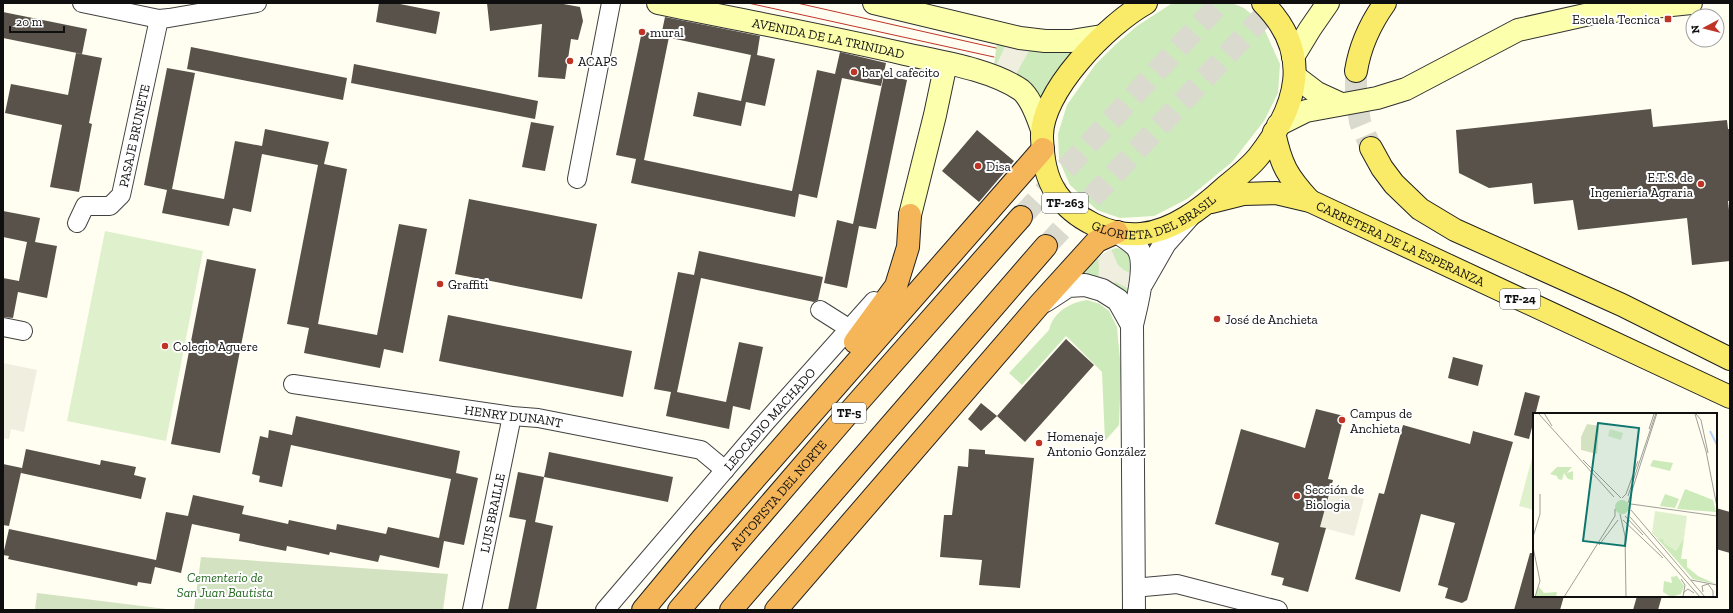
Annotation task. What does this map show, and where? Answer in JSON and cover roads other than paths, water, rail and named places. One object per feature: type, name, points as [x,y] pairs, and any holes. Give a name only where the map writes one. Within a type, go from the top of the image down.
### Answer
[{"type":"highway","points":[[643,610],[1042,139]]},
{"type":"highway","points":[[702,539],[896,286],[908,247],[910,215]]},
{"type":"highway","name":"AUTOPISTA DEL NORTE","points":[[679,610],[1021,217]]},
{"type":"highway","points":[[776,610],[1039,305],[1097,241],[1117,232]]},
{"type":"highway","points":[[731,610],[1046,246]]},
{"type":"main road","name":"AVENIDA DE LA TRINIDAD","points":[[658,3],[816,34],[946,63],[987,74],[1003,80],[1022,91],[1036,112],[1042,139]]},
{"type":"main road","points":[[874,3],[1020,38],[1071,42],[1102,36]]},
{"type":"main road","points":[[1042,139],[1058,91],[1088,51],[1102,36],[1137,8],[1146,3]]},
{"type":"main road","name":"GLORIETA DEL BRASIL","points":[[1042,139],[1048,176],[1056,194],[1070,209],[1102,229],[1141,234],[1156,231],[1170,226],[1199,209],[1258,158],[1289,107],[1295,67],[1287,35],[1276,16],[1263,3]]},
{"type":"main road","points":[[1328,3],[1310,29],[1295,67],[1317,93],[1341,104]]},
{"type":"main road","points":[[1356,71],[1358,55],[1366,35],[1385,3]]},
{"type":"main road","points":[[1276,129],[1306,111],[1377,98],[1406,89],[1518,30],[1594,13],[1691,3]]},
{"type":"main road","points":[[910,215],[935,115],[946,63]]},
{"type":"main road","name":"CARRETERA DE LA ESPERANZA","points":[[1276,129],[1279,156],[1291,181],[1310,201]]},
{"type":"main road","points":[[1371,148],[1382,168],[1394,184],[1420,209],[1455,230],[1622,305],[1730,359]]},
{"type":"main road","name":"CARRETERA DE LA ESPERANZA","points":[[1199,209],[1243,194],[1276,193],[1310,201],[1730,397]]},
{"type":"street","points":[[82,3],[117,6],[159,18],[169,18],[257,3]]},
{"type":"street","points":[[578,179],[611,3]]},
{"type":"street","name":"PASAJE BRUNETE","points":[[77,223],[85,206],[110,206],[121,195],[159,18]]},
{"type":"street","points":[[1142,283],[1165,243],[1199,209]]},
{"type":"street","name":"LEOCADIO MACHADO","points":[[605,610],[765,423],[871,304],[889,280],[910,215]]},
{"type":"street","points":[[1117,232],[1136,246],[1141,256],[1142,283],[1132,324],[1134,610]]},
{"type":"street","points":[[1039,305],[1068,286],[1085,285],[1102,290],[1118,300],[1132,324]]},
{"type":"street","points":[[820,310],[850,328]]},
{"type":"street","points":[[3,327],[23,331]]},
{"type":"street","name":"HENRY DUNANT","points":[[293,384],[512,416],[538,418],[701,450],[725,470]]},
{"type":"street","name":"LUIS BRAILLE","points":[[472,610],[512,416]]},
{"type":"street","points":[[1133,588],[1177,584],[1278,610]]},
{"type":"tunnel","points":[[1021,217],[1220,3]]},
{"type":"tunnel","points":[[1046,246],[1276,3]]},
{"type":"tunnel","points":[[1356,71],[1356,95],[1360,122],[1371,148]]},
{"type":"tram line","points":[[748,3],[994,57]]},
{"type":"tram line","points":[[797,3],[996,48]]},
{"type":"place","name":"Escuela Tecnica","points":[[1668,19]]},
{"type":"place","name":"mural","points":[[642,32]]},
{"type":"place","name":"ACAPS","points":[[570,61]]},
{"type":"place","name":"bar el cafecito","points":[[854,72]]},
{"type":"place","name":"Disa","points":[[978,166]]},
{"type":"place","name":"E.T.S. de Ingeniería Agraria","points":[[1701,184]]},
{"type":"place","name":"Graffiti","points":[[440,284]]},
{"type":"place","name":"José de Anchieta","points":[[1217,319]]},
{"type":"place","name":"Colegio Aguere","points":[[165,346]]},
{"type":"place","name":"Campus de Anchieta","points":[[1342,420]]},
{"type":"place","name":"Homenaje Antonio González","points":[[1039,443]]},
{"type":"place","name":"Sección de Biologia","points":[[1297,496]]},
{"type":"park label","name":"Cementerio de San Juan Bautista","points":[[225,584]]}]
